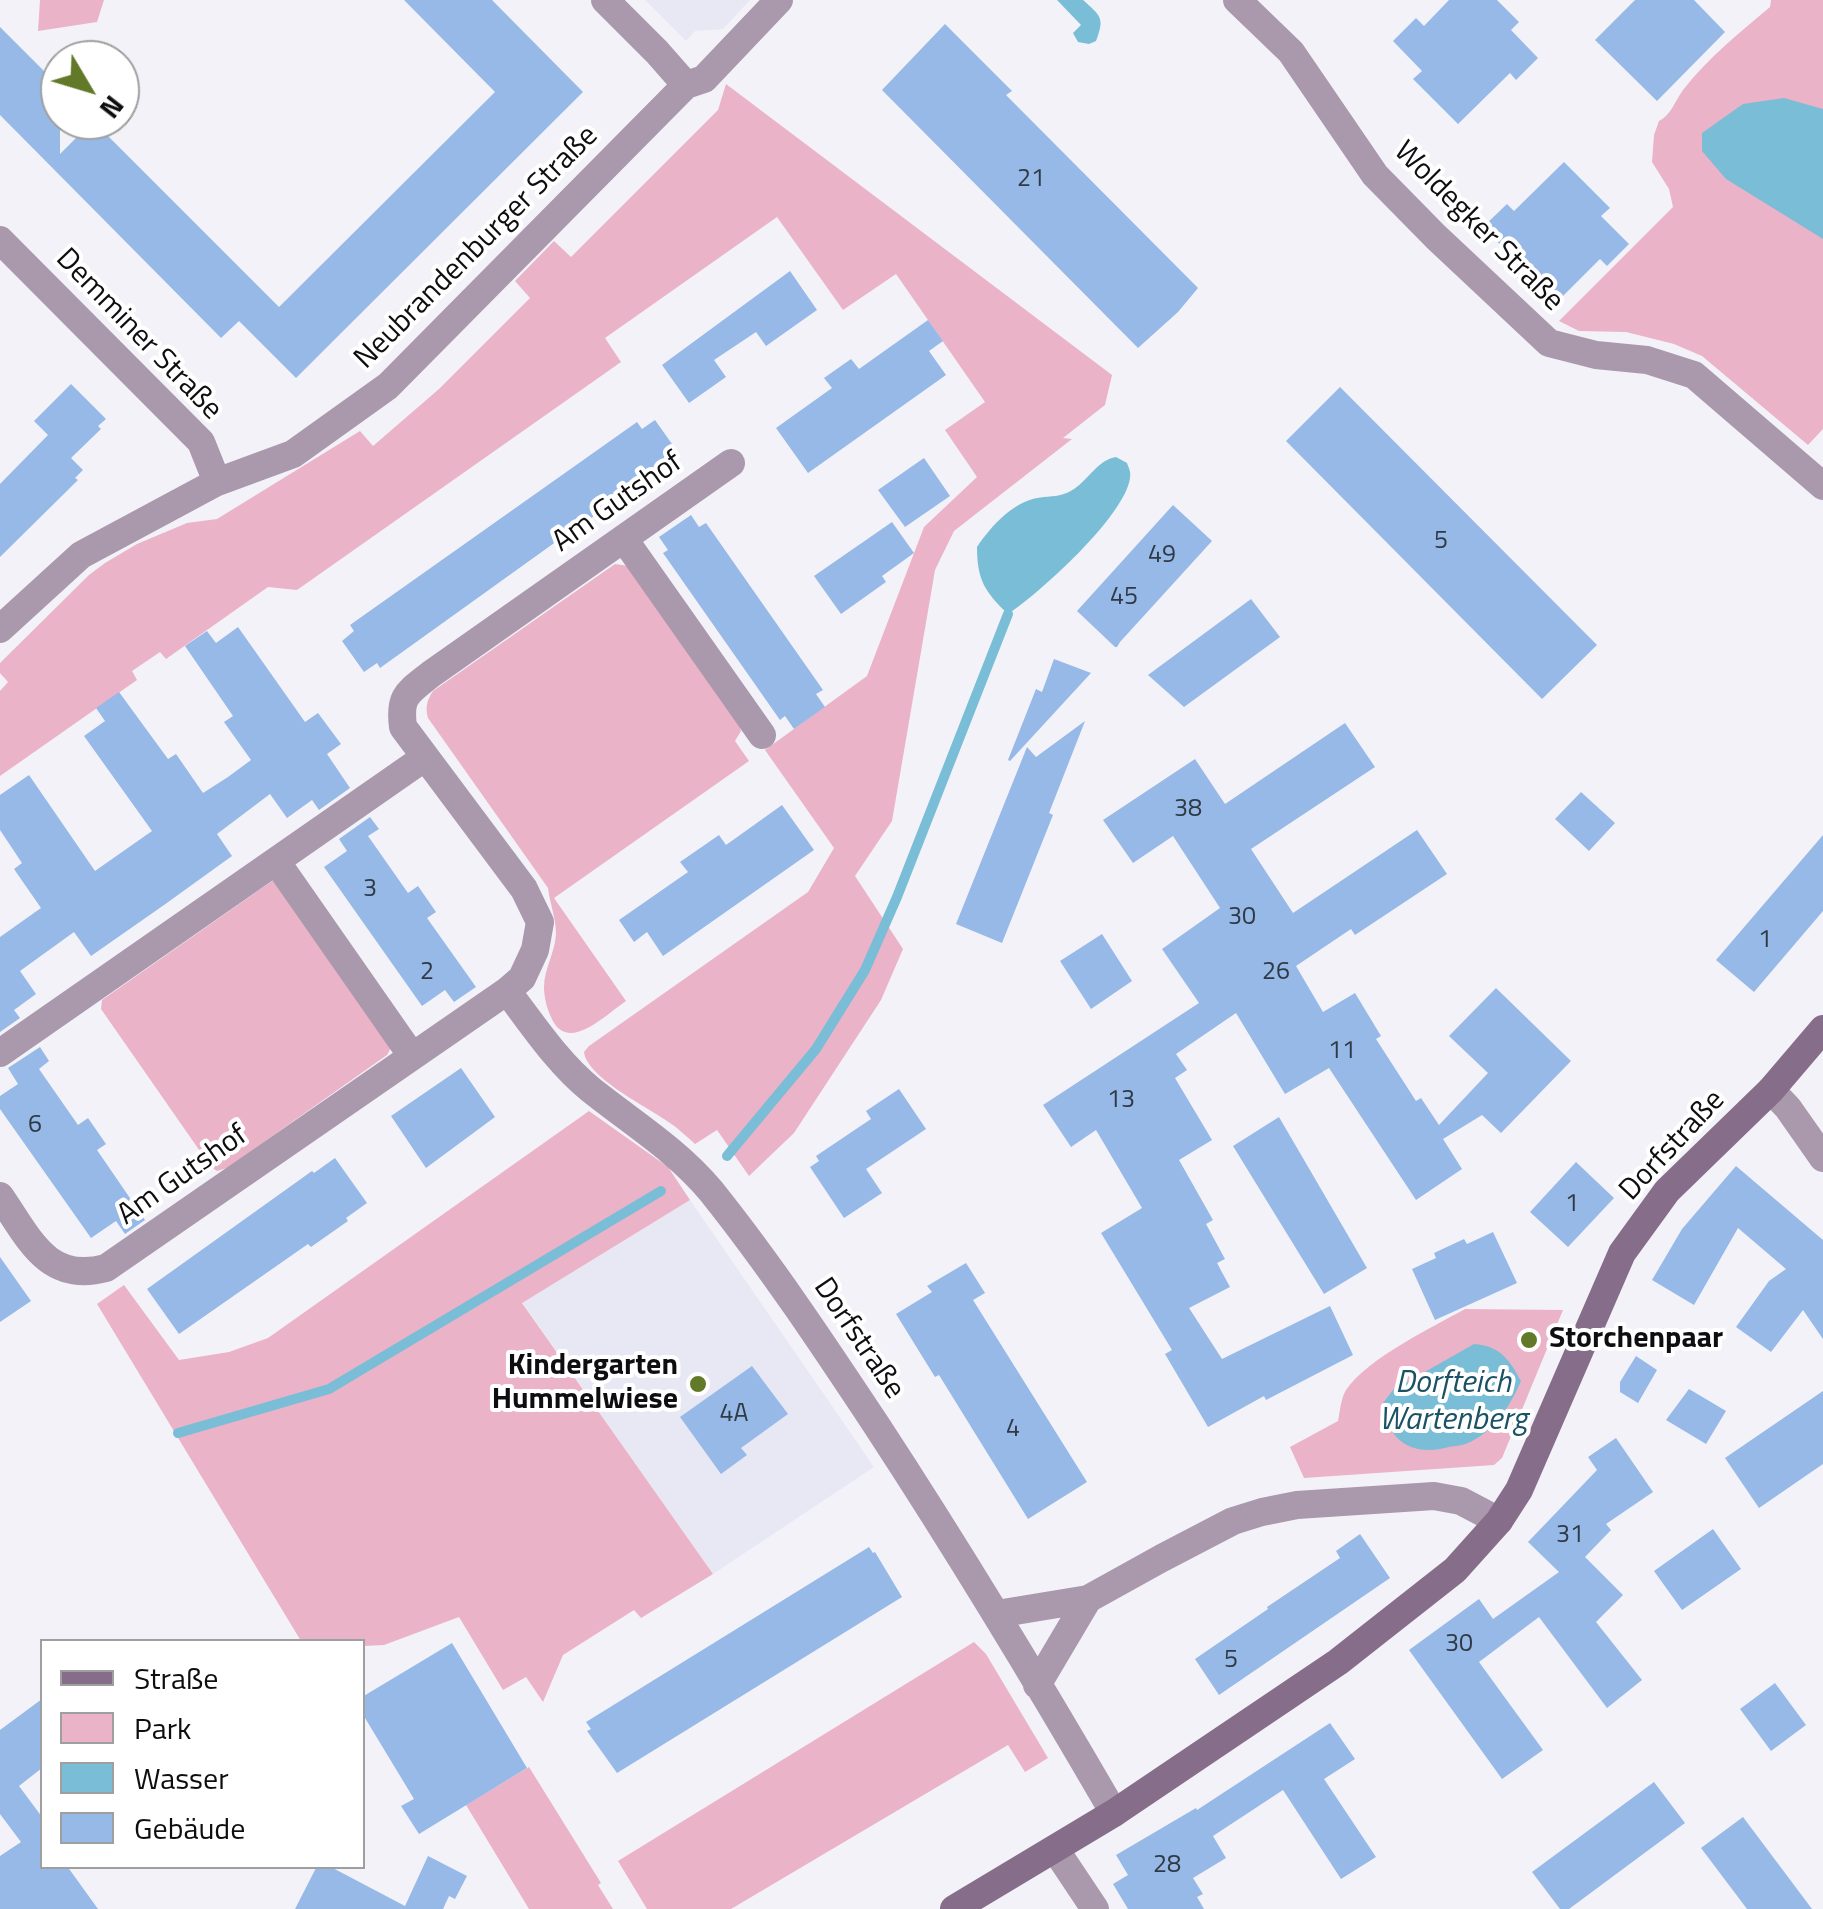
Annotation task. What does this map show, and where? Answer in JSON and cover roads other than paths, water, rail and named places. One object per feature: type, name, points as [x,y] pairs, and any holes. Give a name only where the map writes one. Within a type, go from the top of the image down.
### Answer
[{"type":"main road","name":"Dorfstraße","points":[[954,1909],[1114,1813],[1338,1662],[1455,1570],[1499,1521],[1519,1490],[1622,1253],[1667,1191],[1772,1090],[1823,1029]]},
{"type":"street","points":[[605,0],[686,85]]},
{"type":"street","name":"Neubrandenburger Straße","points":[[0,629],[81,555],[217,482],[294,454],[388,386],[686,85],[704,79],[779,0]]},
{"type":"street","name":"Woldegker Straße","points":[[1237,0],[1291,52],[1375,175],[1549,344],[1647,360],[1694,375],[1823,486]]},
{"type":"street","name":"Demminer Straße","points":[[0,240],[201,442],[217,482]]},
{"type":"street","name":"Am Gutshof","points":[[0,1196],[39,1251],[59,1268],[86,1273],[106,1268],[522,978],[535,950],[540,922],[524,889],[403,728],[400,708],[409,691],[731,464]]},
{"type":"street","points":[[624,539],[762,735]]},
{"type":"street","points":[[0,1053],[424,758]]},
{"type":"street","points":[[276,861],[412,1056]]},
{"type":"street","name":"Dorfstraße","points":[[507,991],[558,1058],[707,1187],[747,1238],[806,1318],[996,1614],[1114,1813]]},
{"type":"street","points":[[1772,1090],[1823,1158]]},
{"type":"street","points":[[996,1614],[1088,1599],[1233,1522],[1297,1505],[1434,1496],[1460,1501],[1499,1521]]},
{"type":"street","points":[[1038,1685],[1088,1599]]},
{"type":"street","points":[[1056,1849],[1094,1909]]},
{"type":"water","points":[[1057,0],[1083,0],[1094,10],[1101,22],[1096,41],[1078,42],[1073,33],[1081,25]]},
{"type":"water","points":[[1784,98],[1823,109],[1823,239],[1726,179],[1702,151],[1702,133],[1743,104]]},
{"type":"water","points":[[1116,457],[1127,463],[1130,476],[1125,494],[1113,512],[1059,572],[1008,614],[984,585],[977,547],[1014,508],[1033,499],[1070,491],[1104,462]]},
{"type":"water","name":"Dorfteich Wartenberg","points":[[1474,1344],[1503,1355],[1521,1381],[1501,1416],[1488,1430],[1464,1444],[1424,1450],[1404,1443],[1390,1427],[1383,1403],[1393,1390]]},
{"type":"waterway","points":[[727,1156],[816,1049],[865,970],[1008,614]]},
{"type":"waterway","points":[[178,1433],[329,1389],[661,1191]]},
{"type":"place","name":"Storchenpaar","points":[[1529,1340]]},
{"type":"place","name":"Kindergarten Hummelwiese","points":[[698,1384]]}]
